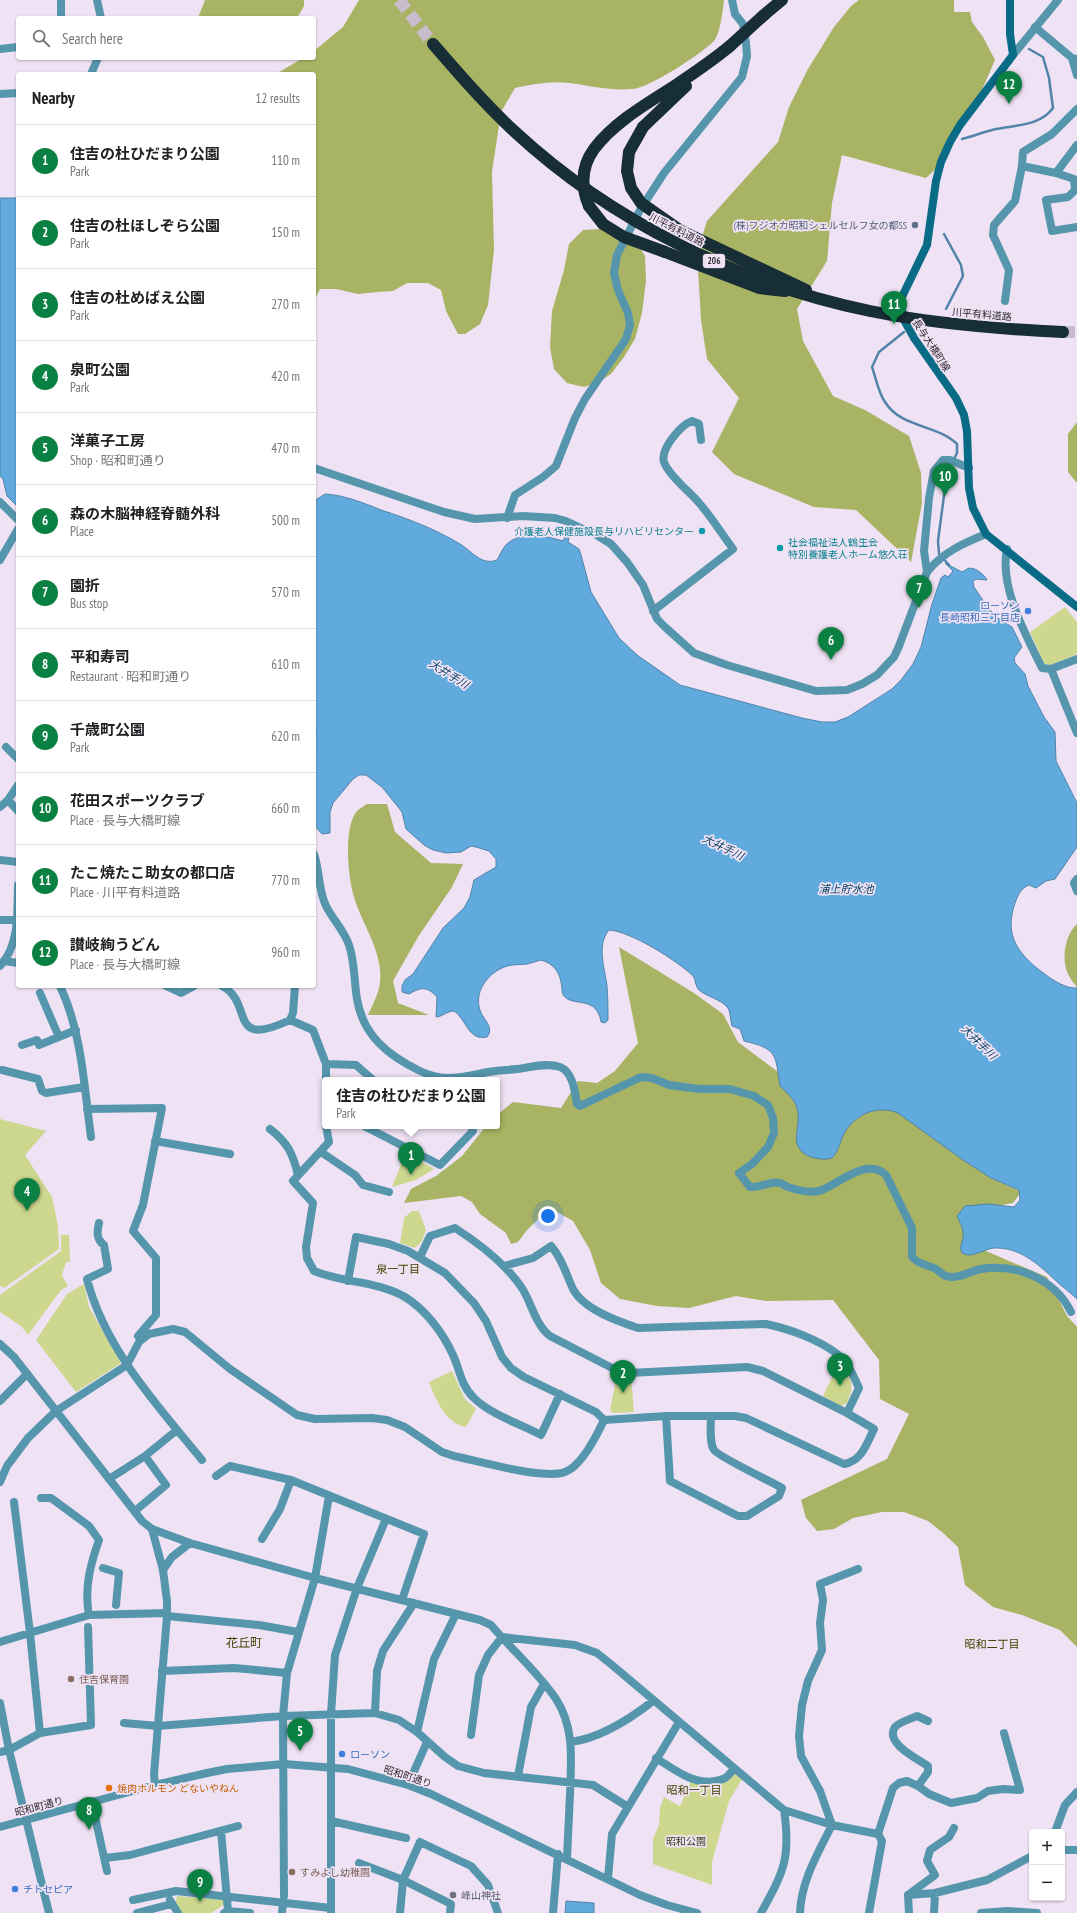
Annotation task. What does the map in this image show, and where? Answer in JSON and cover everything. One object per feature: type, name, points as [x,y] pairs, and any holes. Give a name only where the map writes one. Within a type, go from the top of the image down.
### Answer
[{"type":"highway","points":[[782,0],[719,55],[643,127],[630,152],[627,171],[631,188],[641,203],[681,231],[803,292]]},
{"type":"highway","name":"川平有料道路","points":[[435,43],[518,127],[561,164],[603,194],[632,212],[690,244],[729,262],[803,292],[872,306],[934,317],[1064,329]]},
{"type":"highway","points":[[719,55],[637,111],[606,136],[594,150],[583,177],[583,192],[589,206],[603,224],[624,237],[759,288],[803,292]]},
{"type":"main road","points":[[1010,0],[1010,34],[1013,55]]},
{"type":"main road","name":"長与大橋町線","points":[[1013,55],[967,114],[950,142],[941,162],[936,181],[927,245],[900,301],[904,320],[914,338],[956,398],[964,415],[967,431],[969,488],[973,508],[986,534],[1007,549],[1077,607]]},
{"type":"street","points":[[60,16],[61,0]]},
{"type":"street","points":[[97,0],[101,16]]},
{"type":"street","points":[[507,518],[515,495],[543,477],[556,466],[585,399],[626,339],[630,325],[628,313],[618,290],[614,273],[617,255],[640,210],[664,173],[742,77],[747,56],[746,43],[743,24],[735,14],[732,0]]},
{"type":"street","points":[[1013,55],[1058,0]]},
{"type":"street","points":[[1035,27],[1074,59],[1077,76]]},
{"type":"street","points":[[0,49],[16,47]]},
{"type":"street","points":[[92,72],[97,60]]},
{"type":"street","points":[[0,94],[16,93]]},
{"type":"street","points":[[1005,301],[1010,270],[993,235],[994,225],[1015,202],[1022,166],[1023,152],[1052,134],[1077,109]]},
{"type":"street","points":[[1056,173],[1077,145]]},
{"type":"street","points":[[1022,166],[1056,173],[1074,179],[1075,190],[1068,197],[1046,200],[1052,231],[1077,227]]},
{"type":"street","points":[[654,611],[733,549],[700,505],[667,469],[663,460],[665,449],[684,424],[692,421],[699,424],[700,440]]},
{"type":"street","points":[[927,572],[924,551],[934,471],[943,460],[950,460],[969,468]]},
{"type":"street","points":[[316,469],[444,512],[475,519],[523,516],[555,518],[566,521],[598,536],[610,544],[627,562],[643,585],[657,619],[694,652],[726,665],[816,691],[847,690],[862,684],[877,675],[894,657],[927,572],[937,560],[946,553],[986,534]]},
{"type":"street","points":[[0,502],[16,518]]},
{"type":"street","points":[[0,560],[16,533]]},
{"type":"street","points":[[1007,549],[1005,559],[1011,600],[1027,639],[1042,668],[1051,669],[1077,659]]},
{"type":"street","points":[[1051,669],[1074,718],[1077,733]]},
{"type":"street","points":[[6,747],[16,757]]},
{"type":"street","points":[[0,807],[8,800],[16,788]]},
{"type":"street","points":[[8,800],[16,809]]},
{"type":"street","points":[[316,859],[318,864],[321,893],[326,907],[341,927],[350,947],[357,1000],[362,1018],[385,1050],[395,1058],[422,1072],[437,1077]]},
{"type":"street","points":[[0,860],[16,862]]},
{"type":"street","points":[[1077,879],[1074,883],[1077,891]]},
{"type":"street","points":[[0,920],[16,920]]},
{"type":"street","points":[[16,935],[2,964],[16,963]]},
{"type":"street","points":[[61,988],[70,1007],[76,1030],[91,1136]]},
{"type":"street","points":[[170,988],[181,993],[190,988]]},
{"type":"street","points":[[226,988],[236,998],[243,1019],[248,1025],[256,1030],[265,1030],[290,1020],[293,1013],[295,988]]},
{"type":"street","points":[[40,994],[59,1037]]},
{"type":"street","points":[[290,1020],[313,1030],[326,1064],[326,1077]]},
{"type":"street","points":[[22,1045],[37,1040],[39,1045],[76,1030]]},
{"type":"street","points":[[326,1064],[356,1065],[370,1077]]},
{"type":"street","points":[[467,1077],[488,1072],[539,1066],[560,1067],[567,1074],[573,1084],[577,1104],[580,1106],[641,1077],[652,1078],[669,1085],[699,1089],[730,1089],[754,1096],[768,1105],[773,1118],[774,1133],[768,1147],[752,1164],[739,1173],[750,1187],[758,1188],[769,1183],[780,1183],[787,1187],[804,1191],[817,1191],[858,1171],[875,1169],[881,1171],[886,1175],[912,1228],[912,1256],[919,1264],[935,1269],[946,1276],[958,1276],[981,1269],[1004,1267],[1024,1271],[1047,1283],[1068,1306],[1071,1312]]},
{"type":"street","points":[[2,1070],[38,1079],[42,1091],[46,1093],[84,1087]]},
{"type":"street","points":[[87,1109],[162,1108],[143,1205],[133,1231],[156,1258],[156,1315],[138,1336]]},
{"type":"street","points":[[270,1129],[282,1138],[293,1155],[298,1175]]},
{"type":"street","points":[[327,1129],[329,1142],[293,1181],[313,1203],[306,1247],[307,1258],[314,1271],[348,1281],[385,1289],[405,1297],[425,1313],[454,1355],[464,1387],[473,1398],[484,1406],[541,1434],[560,1394]]},
{"type":"street","points":[[370,1129],[440,1165],[473,1131],[472,1129]]},
{"type":"street","points":[[155,1141],[230,1154]]},
{"type":"street","points":[[321,1152],[355,1175],[363,1185],[389,1192]]},
{"type":"street","points":[[99,1223],[97,1234],[104,1246],[108,1269],[87,1279],[93,1302],[102,1324],[127,1365],[202,1460]]},
{"type":"street","points":[[348,1281],[356,1237],[389,1244],[420,1257],[445,1273],[474,1303],[486,1321],[502,1357],[511,1368],[596,1412],[604,1420],[666,1416],[735,1416],[746,1418],[844,1464],[851,1463],[860,1456],[874,1429],[847,1413],[763,1371],[747,1367],[629,1373],[616,1370],[543,1331],[522,1288],[504,1266],[473,1239],[455,1228],[430,1236],[420,1257]]},
{"type":"street","points":[[504,1266],[533,1258],[551,1246],[558,1254],[574,1291],[584,1304],[625,1324],[638,1328],[766,1324],[780,1326],[815,1342],[840,1356],[849,1367],[859,1388],[847,1413]]},
{"type":"street","points":[[0,1482],[7,1466],[28,1438],[56,1411],[127,1365],[139,1342],[149,1334],[173,1329],[185,1332],[230,1369],[297,1415],[305,1418],[372,1418],[387,1420],[405,1427],[442,1452],[544,1475],[566,1472],[579,1463],[604,1420]]},
{"type":"street","points":[[0,1344],[14,1357],[142,1521],[152,1529],[190,1543],[315,1578],[480,1620],[491,1625],[557,1700],[566,1720],[571,1742],[567,1858]]},
{"type":"street","points":[[0,1401],[27,1374]]},
{"type":"street","points":[[666,1416],[670,1481],[738,1516],[747,1516],[779,1496],[782,1488],[723,1458],[714,1451],[712,1446],[711,1416]]},
{"type":"street","points":[[109,1479],[145,1456],[177,1430]]},
{"type":"street","points":[[135,1511],[166,1484],[145,1456]]},
{"type":"street","points":[[216,1476],[230,1466],[291,1480],[424,1534],[402,1600]]},
{"type":"street","points":[[262,1539],[280,1509],[291,1480]]},
{"type":"street","points":[[282,1913],[284,1764],[283,1716],[287,1673],[315,1578],[329,1496]]},
{"type":"street","points":[[41,1498],[51,1498],[89,1526],[99,1540],[90,1565],[86,1592],[88,1609]]},
{"type":"street","points":[[14,1502],[30,1633],[40,1733]]},
{"type":"street","points":[[134,1900],[176,1891],[228,1897],[283,1899],[331,1910],[331,1714],[335,1655],[357,1588],[386,1519]]},
{"type":"street","points":[[152,1529],[163,1570],[167,1615],[154,1785]]},
{"type":"street","points":[[163,1570],[172,1557],[190,1543]]},
{"type":"street","points":[[103,1568],[119,1573],[116,1605]]},
{"type":"street","points":[[800,1913],[800,1896],[804,1883],[832,1825],[820,1791],[802,1756],[799,1736],[802,1705],[808,1681],[822,1650],[820,1623],[824,1600],[820,1584],[858,1569]]},
{"type":"street","points":[[375,1713],[377,1671],[383,1651],[414,1603]]},
{"type":"street","points":[[417,1732],[434,1659],[456,1614]]},
{"type":"street","points":[[0,1642],[89,1615],[167,1615],[259,1624],[298,1632]]},
{"type":"street","points":[[0,1752],[9,1750],[40,1733],[91,1725],[88,1627]]},
{"type":"street","points":[[502,1637],[575,1645],[597,1653],[784,1810],[832,1825],[878,1834]]},
{"type":"street","points":[[471,1735],[479,1675],[488,1655],[502,1637]]},
{"type":"street","points":[[162,1671],[234,1668],[287,1673]]},
{"type":"street","points":[[518,1776],[531,1707],[544,1684]]},
{"type":"street","points":[[571,1742],[606,1731],[653,1701]]},
{"type":"street","points":[[0,1703],[25,1820],[49,1913]]},
{"type":"street","points":[[124,1723],[158,1726],[283,1716],[375,1713],[398,1720],[417,1732],[427,1742],[458,1766],[484,1773],[570,1782],[593,1786],[628,1807]]},
{"type":"street","points":[[918,1786],[928,1772],[928,1766],[896,1743],[893,1737],[893,1731],[896,1726],[917,1716],[928,1721]]},
{"type":"street","points":[[608,1878],[612,1834],[656,1758],[679,1722]]},
{"type":"street","points":[[869,1913],[882,1841],[878,1834],[893,1788],[899,1783],[907,1781],[918,1786],[929,1794],[951,1802],[977,1798],[988,1791],[1020,1790],[1004,1733]]},
{"type":"street","points":[[408,1786],[427,1742]]},
{"type":"street","points":[[656,1758],[685,1777],[706,1782],[724,1779],[734,1768]]},
{"type":"street","name":"昭和町通り","points":[[0,1827],[154,1785],[227,1769],[284,1764],[348,1769],[431,1794],[567,1858],[640,1895],[667,1905],[697,1913]]},
{"type":"street","points":[[1056,1829],[1065,1805],[1077,1792]]},
{"type":"street","points":[[92,1803],[107,1871]]},
{"type":"street","points":[[761,1913],[778,1883],[787,1858],[788,1835],[784,1810]]},
{"type":"street","points":[[331,1820],[406,1838]]},
{"type":"street","points":[[105,1858],[130,1855],[238,1826]]},
{"type":"street","points":[[908,1895],[935,1875],[927,1861],[930,1850],[949,1837],[954,1828]]},
{"type":"street","points":[[221,1831],[228,1897],[226,1912],[250,1913]]},
{"type":"street","points":[[400,1913],[403,1880],[420,1842],[471,1866],[488,1885],[498,1913]]},
{"type":"street","points":[[1065,1850],[1077,1850]]},
{"type":"street","points":[[553,1913],[558,1854]]},
{"type":"street","points":[[908,1895],[935,1893],[987,1880],[1029,1858]]},
{"type":"street","points":[[359,1862],[403,1880],[451,1904],[450,1913]]},
{"type":"street","points":[[169,1893],[171,1904],[178,1913]]},
{"type":"street","points":[[934,1913],[935,1893]]},
{"type":"street","points":[[908,1895],[909,1913]]},
{"type":"street","points":[[137,1913],[171,1904]]},
{"type":"street","points":[[981,1913],[1037,1913]]},
{"type":"green space","points":[[205,0],[304,0],[304,6],[298,16],[199,16]]},
{"type":"green space","points":[[359,0],[724,0],[720,28],[714,41],[708,47],[675,69],[641,87],[633,89],[617,89],[556,82],[515,88],[501,112],[492,172],[494,250],[488,305],[480,324],[465,334],[458,334],[446,311],[441,290],[428,283],[407,283],[393,291],[358,294],[336,289],[320,289],[316,297],[316,72],[279,72],[300,60],[316,60],[316,49],[343,27]]},
{"type":"green space","points":[[859,0],[954,0],[954,12],[970,12],[972,22],[983,37],[995,60],[981,92],[941,164],[926,178],[842,155],[832,203],[827,261],[797,309],[803,341],[833,396],[865,410],[909,436],[921,473],[922,503],[911,562],[856,510],[814,507],[734,474],[712,452],[739,398],[707,359],[701,320],[697,253],[707,221],[778,142],[789,107],[808,69],[834,27],[851,6]]},
{"type":"green space","points":[[601,229],[636,242],[645,256],[646,281],[642,313],[635,339],[611,374],[599,382],[584,387],[567,383],[554,369],[550,347],[552,311],[564,270],[569,244],[583,230]]},
{"type":"green space","points":[[1077,422],[1077,483],[1068,472],[1068,434]]},
{"type":"green space","points":[[1065,607],[1077,622],[1077,654],[1051,665],[1044,664],[1030,632]]},
{"type":"green space","points":[[367,804],[387,804],[395,832],[431,863],[463,864],[452,887],[418,937],[393,981],[398,1003],[429,1015],[368,1015],[376,998],[379,987],[380,969],[376,950],[354,897],[350,878],[348,853],[348,840],[353,819],[357,811]]},
{"type":"green space","points":[[1077,924],[1077,987],[1068,974],[1066,968],[1065,948],[1070,934]]},
{"type":"green space","points":[[619,947],[694,993],[723,1014],[738,1042],[793,1083],[838,1112],[895,1106],[992,1178],[1021,1192],[1013,1203],[962,1212],[972,1245],[1047,1277],[1067,1316],[1077,1327],[1077,1647],[1060,1630],[1022,1615],[993,1607],[965,1585],[958,1547],[928,1521],[904,1512],[882,1512],[853,1518],[834,1529],[817,1531],[806,1518],[801,1500],[887,1459],[909,1414],[880,1399],[879,1360],[833,1300],[766,1301],[736,1296],[689,1308],[657,1306],[620,1299],[601,1283],[590,1250],[573,1221],[550,1208],[527,1230],[518,1242],[511,1244],[506,1233],[480,1214],[472,1202],[461,1196],[404,1203],[411,1189],[436,1176],[462,1156],[484,1129],[500,1129],[500,1113],[513,1102],[561,1108],[578,1081],[597,1083],[615,1071],[638,1043]]},
{"type":"green space","points":[[0,1119],[46,1131],[25,1155],[52,1197],[58,1226],[59,1249],[4,1288],[0,1286]]},
{"type":"green space","points":[[406,1152],[434,1169],[416,1180],[392,1187]]},
{"type":"green space","points":[[412,1211],[419,1211],[426,1230],[422,1241],[415,1248],[400,1243],[404,1218]]},
{"type":"green space","points":[[61,1235],[69,1235],[70,1262],[66,1262],[62,1275],[68,1286],[61,1290],[28,1335],[21,1326],[0,1312],[0,1295],[61,1251]]},
{"type":"green space","points":[[84,1284],[89,1307],[121,1363],[76,1392],[36,1340],[67,1294]]},
{"type":"green space","points":[[839,1363],[852,1385],[847,1403],[841,1406],[823,1396]]},
{"type":"green space","points":[[452,1371],[465,1399],[476,1409],[466,1427],[452,1421],[442,1410],[429,1382]]},
{"type":"green space","points":[[617,1375],[631,1377],[634,1412],[613,1413],[610,1410]]},
{"type":"green space","name":"昭和公園","points":[[734,1769],[744,1776],[729,1801],[712,1862],[712,1885],[653,1864],[653,1839],[659,1825],[660,1808],[664,1797],[680,1806],[692,1779],[724,1779]]},
{"type":"green space","points":[[177,1896],[225,1900],[225,1904],[211,1913],[181,1913],[175,1905]]},
{"type":"water","points":[[0,198],[16,198],[16,505],[7,496],[3,479],[0,476]]},
{"type":"water","name":"浦上貯水池","points":[[325,494],[339,496],[402,517],[451,539],[477,557],[486,561],[497,560],[505,546],[511,541],[525,536],[549,537],[563,541],[565,537],[569,538],[568,542],[579,549],[591,592],[619,638],[637,655],[680,685],[822,722],[835,722],[848,717],[892,689],[901,680],[913,664],[921,647],[932,604],[941,578],[945,575],[948,577],[953,571],[945,563],[962,572],[972,568],[984,576],[987,580],[976,579],[973,581],[974,587],[996,617],[1012,627],[1022,647],[1014,658],[1015,663],[1025,674],[1028,686],[1044,717],[1055,732],[1056,761],[1077,803],[1077,847],[1055,879],[1046,881],[1036,888],[1029,885],[1026,886],[1022,890],[1015,903],[1011,926],[1016,945],[1028,961],[1057,982],[1065,986],[1077,988],[1077,1299],[1041,1267],[1027,1257],[1012,1250],[994,1248],[969,1255],[962,1253],[961,1247],[963,1231],[957,1216],[965,1206],[989,1204],[1014,1207],[1020,1200],[1019,1190],[991,1178],[963,1160],[898,1113],[876,1110],[856,1119],[846,1130],[837,1152],[832,1158],[816,1158],[803,1153],[799,1148],[796,1136],[798,1115],[796,1104],[788,1093],[780,1086],[773,1054],[763,1047],[744,1041],[740,1029],[732,1026],[730,1012],[722,1002],[699,990],[695,979],[686,970],[665,955],[641,941],[609,930],[605,936],[602,957],[607,986],[608,1020],[605,1023],[601,1022],[599,1014],[595,1008],[584,1003],[573,1001],[564,996],[558,973],[550,964],[541,960],[502,968],[491,975],[483,985],[480,991],[479,1003],[481,1014],[490,1030],[487,1037],[476,1036],[472,1033],[454,1011],[436,1017],[437,997],[427,989],[420,989],[409,994],[402,992],[402,986],[405,980],[413,974],[443,928],[464,908],[470,897],[474,880],[496,867],[496,859],[489,851],[471,846],[461,852],[446,853],[433,850],[424,845],[406,829],[402,812],[382,787],[366,775],[359,775],[353,779],[333,803],[330,812],[330,833],[322,834],[316,827],[316,500]]},
{"type":"water","points":[[566,1901],[594,1903],[594,1913],[565,1913]]},
{"type":"waterway","points":[[962,139],[996,129],[1035,122],[1048,114],[1053,108],[1049,78],[1043,57],[1029,49]]},
{"type":"waterway","points":[[944,234],[961,265],[963,276],[946,309]]},
{"type":"waterway","points":[[904,332],[879,352],[872,367],[881,394],[885,402],[892,410],[900,417],[939,433],[957,444],[957,453],[947,473],[938,541],[939,554],[949,565]]},
{"type":"tunnel","points":[[399,0],[433,44]]},
{"type":"tunnel","points":[[1063,332],[1077,332]]},
{"type":"place","name":"讃岐絢うどん","points":[[1009,104]]},
{"type":"place","name":"(株)フジオカ昭和シェルセルフ女の都SS","points":[[915,225]]},
{"type":"place","name":"たこ焼たこ助女の都口店","points":[[894,324]]},
{"type":"place","name":"花田スポーツクラブ","points":[[945,496]]},
{"type":"place","name":"介護老人保健施設長与リハビリセンター","points":[[702,531]]},
{"type":"place","name":"社会福祉法人鶴生会 特別養護老人ホーム悠久荘","points":[[780,548]]},
{"type":"place","name":"園折","points":[[919,608]]},
{"type":"place","name":"ローソン 長崎昭和三丁目店","points":[[1028,611]]},
{"type":"place","name":"森の木脳神経脊髄外科","points":[[831,660]]},
{"type":"place","name":"住吉の杜ひだまり公園","points":[[411,1175]]},
{"type":"place","name":"泉町公園","points":[[27,1211]]},
{"type":"place","name":"住吉の杜めばえ公園","points":[[840,1386]]},
{"type":"place","name":"住吉の杜ほしぞら公園","points":[[623,1393]]},
{"type":"place","name":"住吉保育園","points":[[71,1679]]},
{"type":"place","name":"洋菓子工房","points":[[300,1751]]},
{"type":"place","name":"ローソン","points":[[342,1754]]},
{"type":"place","name":"焼肉ホルモン どないやねん","points":[[109,1788]]},
{"type":"place","name":"平和寿司","points":[[89,1830]]},
{"type":"place","name":"すみよし幼稚園","points":[[292,1872]]},
{"type":"place","name":"チトセピア","points":[[15,1889]]},
{"type":"place","name":"峰山神社","points":[[453,1895]]},
{"type":"place","name":"千歳町公園","points":[[200,1902]]},
{"type":"district","name":"泉一丁目","points":[[398,1269]]},
{"type":"district","name":"花丘町","points":[[244,1643]]},
{"type":"district","name":"昭和二丁目","points":[[992,1644]]},
{"type":"district","name":"昭和一丁目","points":[[694,1790]]},
{"type":"water label","name":"大井手川","points":[[449,674]]},
{"type":"water label","name":"大井手川","points":[[723,847]]},
{"type":"water label","name":"大井手川","points":[[979,1042]]}]
